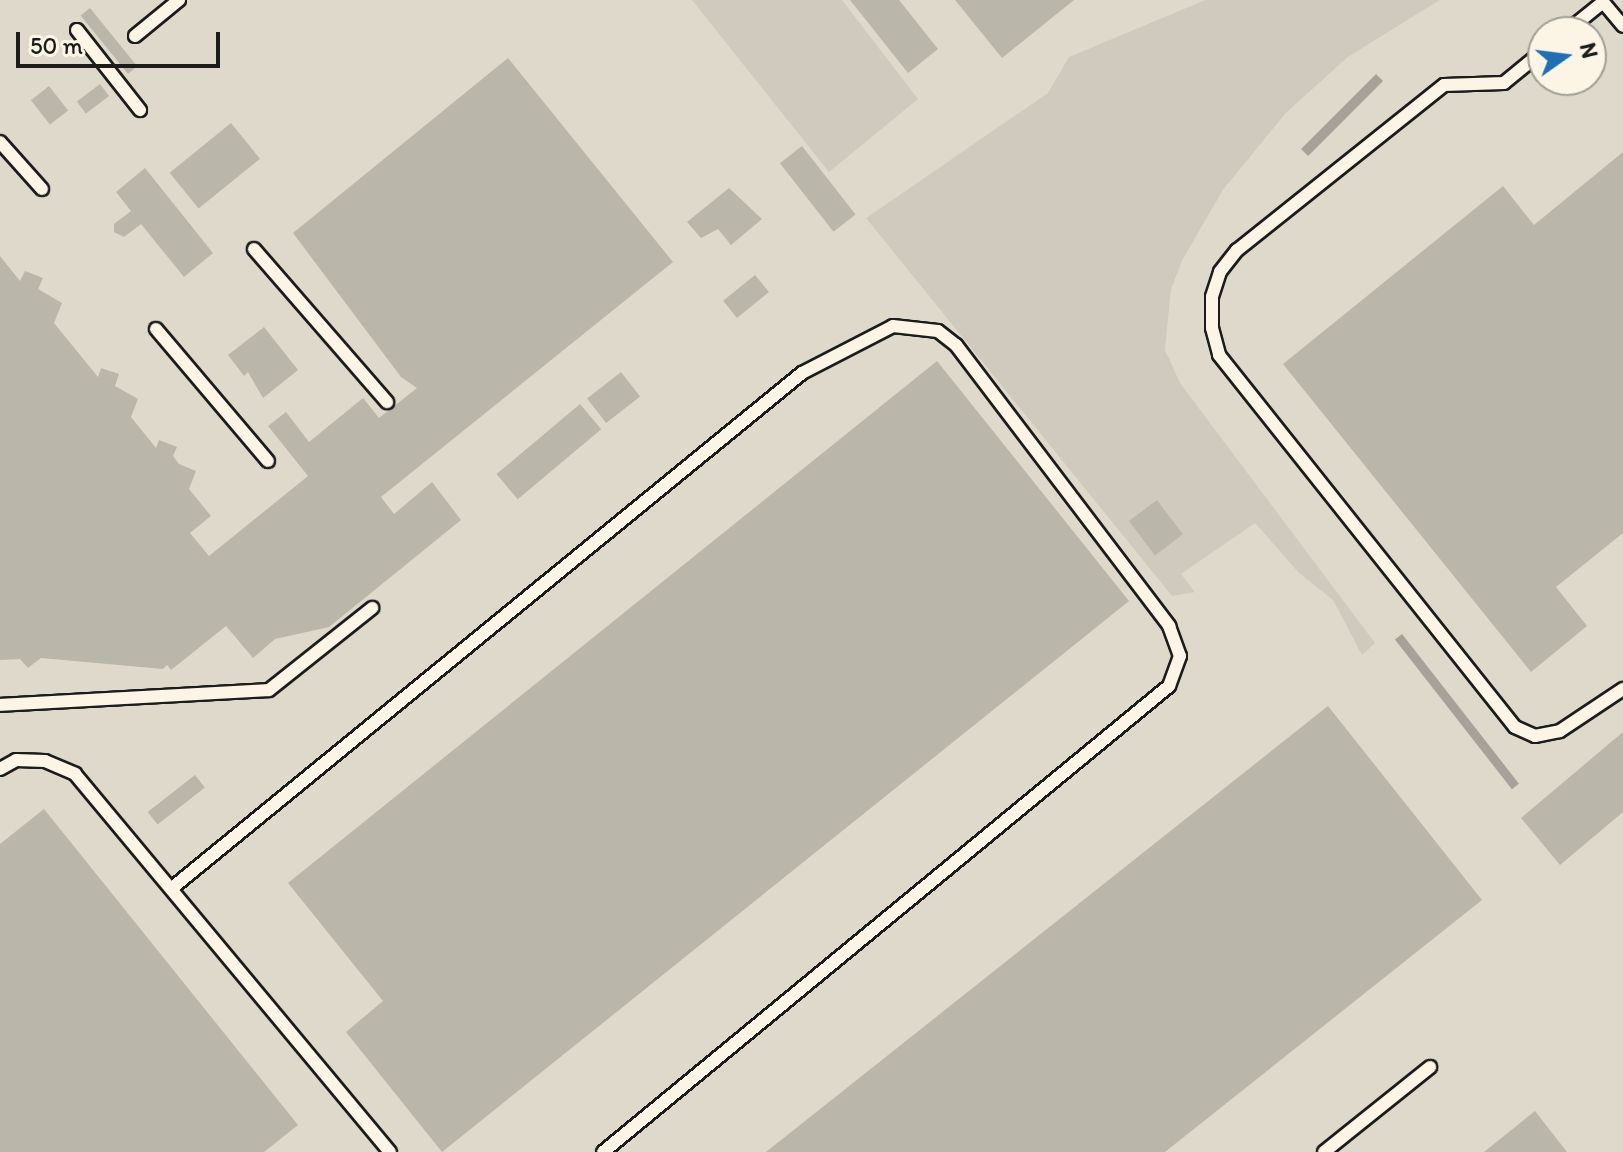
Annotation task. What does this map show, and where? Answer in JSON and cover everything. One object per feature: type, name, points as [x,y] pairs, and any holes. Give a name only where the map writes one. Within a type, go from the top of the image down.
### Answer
[{"type":"lane","points":[[135,36],[179,0]]},
{"type":"lane","points":[[1586,16],[1603,2],[1623,26]]},
{"type":"lane","points":[[77,30],[140,110]]},
{"type":"lane","points":[[1527,64],[1504,83],[1444,85],[1237,250],[1220,272],[1212,297],[1212,328],[1219,355],[1515,727],[1535,736],[1560,731],[1623,689]]},
{"type":"lane","points":[[0,142],[42,189]]},
{"type":"lane","points":[[254,249],[387,402]]},
{"type":"lane","points":[[172,888],[802,373],[893,326],[938,331],[956,345],[1169,626],[1180,656],[1169,686],[603,1152]]},
{"type":"lane","points":[[156,329],[268,461]]},
{"type":"lane","points":[[0,705],[269,690],[372,608]]},
{"type":"lane","points":[[0,769],[16,760],[45,761],[75,774],[390,1152]]},
{"type":"lane","points":[[1324,1152],[1430,1067]]},
{"type":"shaded area","points":[[0,0],[1205,0],[1070,57],[1049,93],[866,218],[1165,349],[1171,290],[1182,261],[1223,190],[1286,113],[1348,57],[1440,0],[1623,0],[1623,1152],[0,1152]]},
{"type":"shaded area","points":[[692,0],[842,0],[918,99],[829,172]]},
{"type":"shaded area","points":[[1205,0],[1440,0],[1348,57],[1286,113],[1223,190],[1182,261],[1171,290],[1165,350],[1180,383],[1375,643],[1362,655],[1333,600],[1299,573],[1255,523],[1181,574],[1195,592],[1172,596],[866,218],[1048,93],[1069,57]]},
{"type":"shaded area","points":[[1376,74],[1383,81],[1308,156],[1301,149]]},
{"type":"shaded area","points":[[1402,634],[1519,784],[1512,789],[1395,640]]},
{"type":"building","points":[[850,0],[899,0],[938,49],[908,73]]},
{"type":"building","points":[[955,0],[1074,0],[1002,58]]},
{"type":"building","points":[[90,8],[137,66],[128,74],[81,16]]},
{"type":"building","points":[[508,58],[673,262],[381,497],[394,514],[432,482],[461,520],[329,627],[275,639],[253,658],[226,626],[171,670],[167,665],[163,669],[41,658],[28,668],[20,659],[0,660],[0,256],[20,281],[25,271],[43,278],[38,289],[62,303],[54,323],[98,377],[101,368],[119,374],[115,386],[138,399],[131,417],[156,448],[159,440],[177,447],[173,456],[179,464],[196,471],[189,489],[211,516],[190,533],[209,556],[308,476],[268,426],[286,412],[309,442],[363,398],[379,418],[417,388],[401,377],[293,233]]},
{"type":"building","points":[[100,84],[109,96],[86,113],[77,101]]},
{"type":"building","points":[[49,86],[68,110],[50,125],[31,100]]},
{"type":"building","points":[[231,123],[260,159],[199,208],[170,173]]},
{"type":"building","points":[[802,146],[856,215],[833,232],[780,163]]},
{"type":"building","points":[[1623,152],[1623,533],[1556,587],[1587,626],[1531,672],[1283,364],[1503,186],[1534,225]]},
{"type":"building","points":[[145,168],[213,253],[184,277],[141,224],[124,237],[114,232],[114,224],[131,211],[116,192]]},
{"type":"building","points":[[729,188],[762,219],[731,245],[718,229],[701,238],[687,222]]},
{"type":"building","points":[[755,275],[769,292],[737,318],[723,301]]},
{"type":"building","points":[[264,327],[298,370],[263,398],[248,372],[244,376],[228,355]]},
{"type":"building","points":[[937,361],[1129,601],[442,1152],[346,1032],[383,1001],[288,883]]},
{"type":"building","points":[[621,372],[640,396],[606,423],[587,398]]},
{"type":"building","points":[[580,404],[601,429],[518,499],[497,474]]},
{"type":"building","points":[[1157,500],[1183,534],[1155,555],[1129,521]]},
{"type":"building","points":[[1328,706],[1482,900],[1165,1152],[766,1152]]},
{"type":"building","points":[[1623,732],[1623,812],[1560,865],[1521,818]]},
{"type":"building","points":[[195,775],[205,788],[158,825],[148,812]]},
{"type":"building","points":[[44,809],[298,1125],[264,1152],[0,1152],[0,844]]},
{"type":"building","points":[[1535,1111],[1567,1152],[1484,1152]]}]
